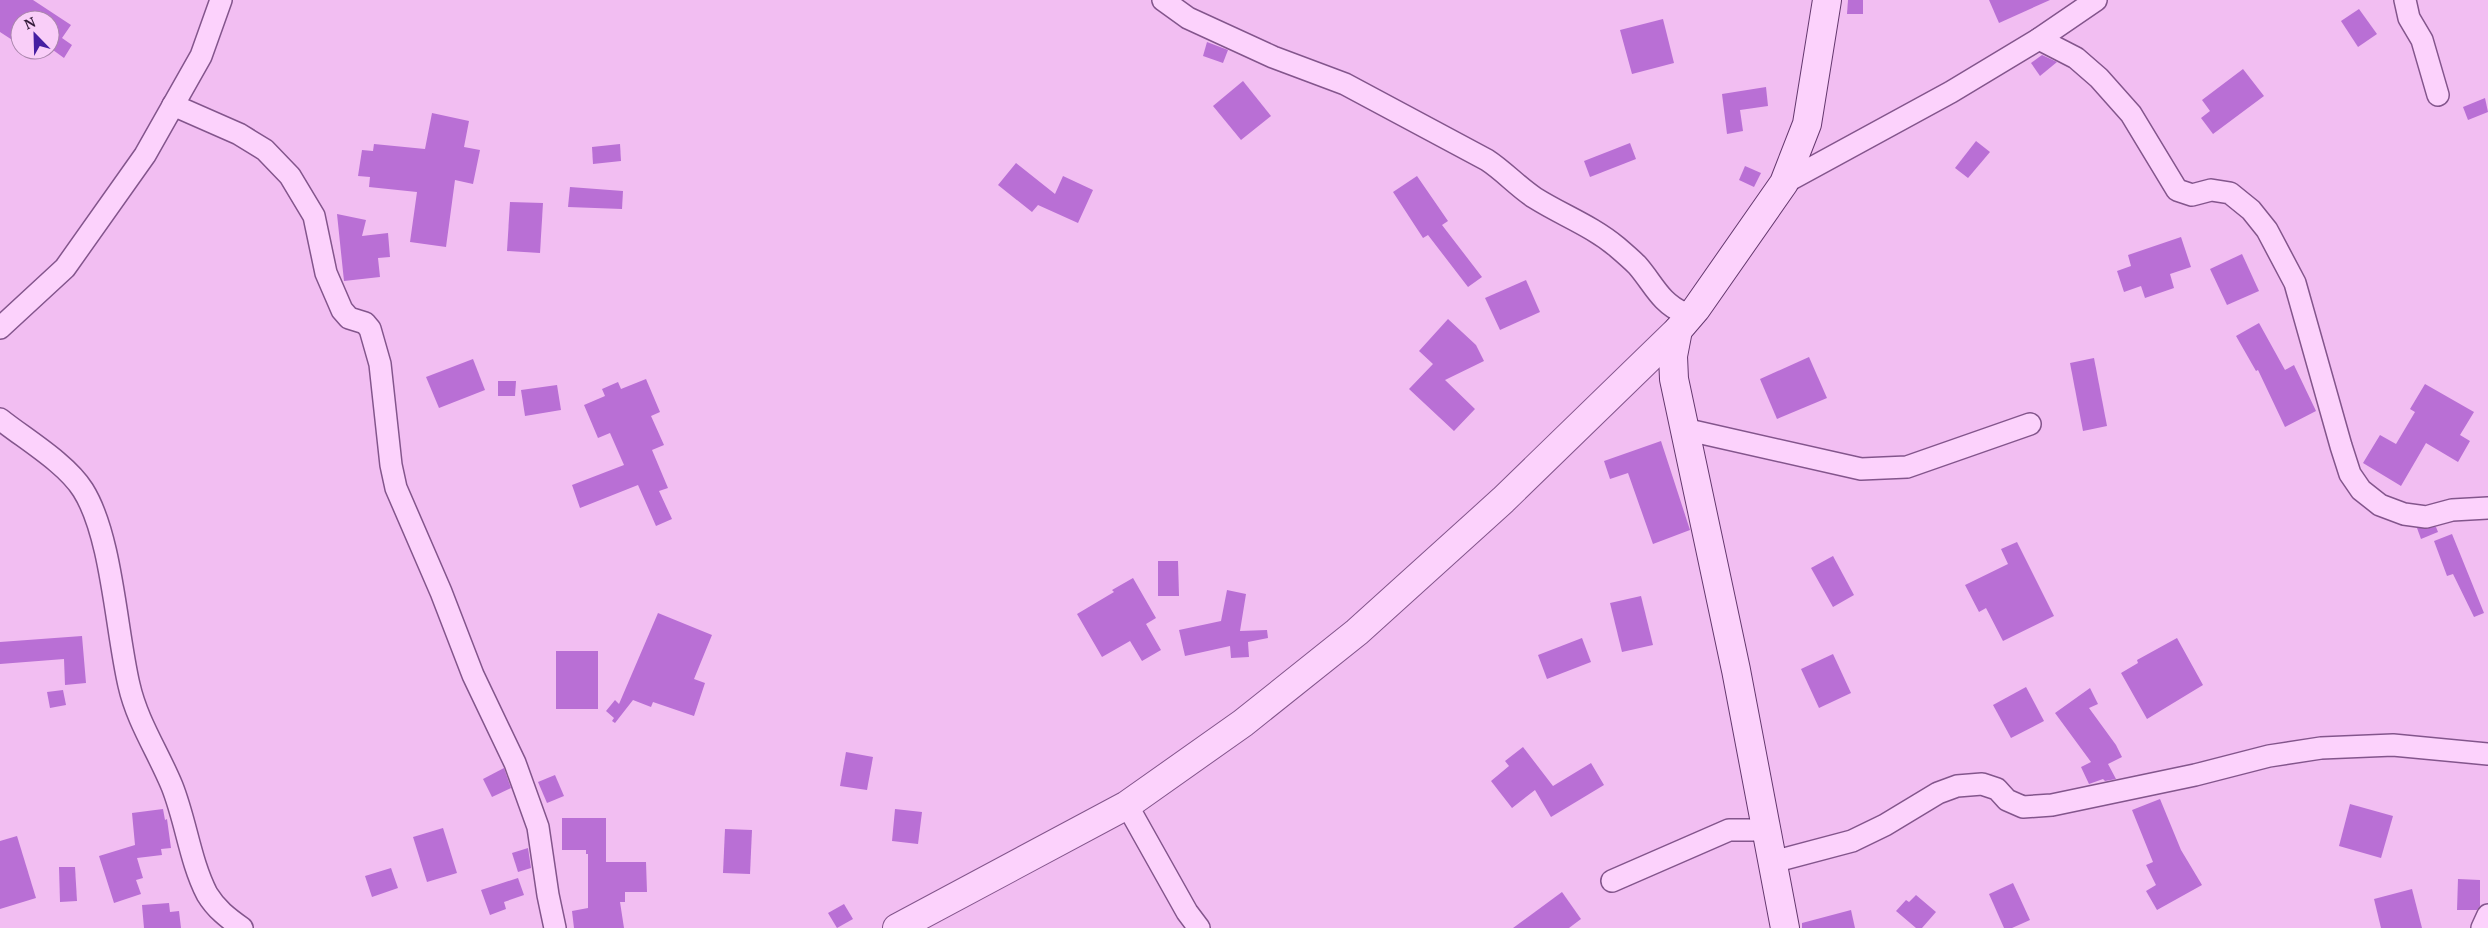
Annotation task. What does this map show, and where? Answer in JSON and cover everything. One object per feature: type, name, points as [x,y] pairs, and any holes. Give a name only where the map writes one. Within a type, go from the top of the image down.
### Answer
[{"type":"main road","points":[[897,928],[1127,805],[1243,723],[1357,632],[1503,500],[1678,330],[1696,308],[1784,183],[1807,124],[1827,0]]},
{"type":"main road","points":[[1678,330],[1672,356],[1684,429],[1767,830],[1785,928]]},
{"type":"street","points":[[0,328],[65,268],[145,155],[201,56],[221,0]]},
{"type":"street","points":[[1163,0],[1188,18],[1256,49],[1345,84],[1487,160],[1535,197],[1584,224],[1616,246],[1638,266],[1653,288],[1671,308],[1684,313],[1696,308]]},
{"type":"street","points":[[1784,183],[1943,96],[2039,39],[2096,0]]},
{"type":"street","points":[[2405,0],[2410,18],[2422,40],[2438,96]]},
{"type":"street","points":[[2039,39],[2076,58],[2099,78],[2131,114],[2177,190],[2192,195],[2212,190],[2230,193],[2251,210],[2267,230],[2295,283],[2341,446],[2350,474],[2360,490],[2380,505],[2404,514],[2426,517],[2452,510],[2488,508]]},
{"type":"street","points":[[173,105],[239,134],[266,150],[290,176],[314,216],[326,273],[342,310],[349,318],[365,323],[374,338],[380,364],[391,465],[396,488],[441,592],[473,675],[515,763],[538,828],[555,928]]},
{"type":"street","points":[[0,418],[67,472],[82,489],[94,511],[104,551],[129,686],[142,722],[171,785],[185,822],[199,876],[205,889],[220,913],[242,928]]},
{"type":"street","points":[[1684,429],[1862,469],[1907,467],[2030,424]]},
{"type":"street","points":[[1773,862],[1852,841],[1885,825],[1938,793],[1957,786],[1982,784],[1997,790],[2007,800],[2023,807],[2052,805],[2195,775],[2269,756],[2321,748],[2393,744],[2488,754]]},
{"type":"street","points":[[1127,805],[1187,912],[1199,928]]},
{"type":"street","points":[[1612,881],[1729,830],[1767,830]]},
{"type":"street","points":[[2482,928],[2488,916]]},
{"type":"building","points":[[0,0],[33,0],[48,10],[10,10],[10,38],[0,32]]},
{"type":"building","points":[[1848,0],[1863,0],[1863,14],[1847,14]]},
{"type":"building","points":[[1989,0],[2050,0],[1999,23]]},
{"type":"building","points":[[2359,9],[2377,34],[2358,47],[2341,21]]},
{"type":"building","points":[[60,18],[71,25],[62,38],[72,45],[64,58],[60,55]]},
{"type":"building","points":[[1663,19],[1674,63],[1632,74],[1620,30]]},
{"type":"building","points":[[1207,42],[1228,50],[1223,63],[1203,56]]},
{"type":"building","points":[[2042,55],[2057,62],[2040,76],[2031,63]]},
{"type":"building","points":[[2243,69],[2264,96],[2213,134],[2201,118],[2210,111],[2202,100]]},
{"type":"building","points":[[1243,81],[1271,116],[1241,140],[1213,106]]},
{"type":"building","points":[[1766,87],[1768,106],[1740,110],[1743,131],[1727,134],[1722,94]]},
{"type":"building","points":[[2485,98],[2488,112],[2468,120],[2463,107]]},
{"type":"building","points":[[432,113],[469,121],[464,147],[480,150],[473,184],[455,180],[446,247],[410,242],[417,192],[369,187],[370,177],[358,176],[362,150],[373,151],[374,144],[425,149]]},
{"type":"building","points":[[1976,141],[1990,152],[1968,178],[1955,168]]},
{"type":"building","points":[[1630,143],[1636,159],[1590,177],[1584,161]]},
{"type":"building","points":[[620,144],[621,161],[593,164],[592,147]]},
{"type":"building","points":[[1016,163],[1055,194],[1063,176],[1093,190],[1078,223],[1038,205],[1032,212],[998,185]]},
{"type":"building","points":[[1745,166],[1761,173],[1754,187],[1739,180]]},
{"type":"building","points":[[1417,176],[1448,221],[1442,225],[1482,277],[1468,287],[1428,235],[1423,238],[1393,192]]},
{"type":"building","points":[[570,187],[623,191],[622,209],[568,207]]},
{"type":"building","points":[[510,202],[543,203],[540,253],[507,251]]},
{"type":"building","points":[[337,214],[366,220],[362,236],[388,233],[390,257],[378,258],[380,277],[344,281]]},
{"type":"building","points":[[2181,237],[2191,267],[2170,274],[2174,288],[2145,298],[2141,286],[2124,292],[2117,271],[2131,266],[2128,255]]},
{"type":"building","points":[[2242,254],[2259,291],[2227,305],[2210,269]]},
{"type":"building","points":[[1526,280],[1540,312],[1500,330],[1485,298]]},
{"type":"building","points":[[1448,319],[1476,345],[1484,361],[1445,380],[1475,409],[1454,431],[1409,389],[1433,364],[1419,351]]},
{"type":"building","points":[[2259,323],[2285,370],[2294,365],[2316,411],[2285,427],[2258,370],[2256,371],[2236,336]]},
{"type":"building","points":[[1809,357],[1827,398],[1777,419],[1760,379]]},
{"type":"building","points":[[2094,358],[2107,426],[2083,431],[2070,363]]},
{"type":"building","points":[[473,359],[485,390],[439,408],[426,377]]},
{"type":"building","points":[[646,379],[660,412],[651,416],[664,445],[652,450],[668,488],[659,491],[672,519],[656,526],[638,485],[580,508],[572,485],[624,465],[610,433],[598,438],[584,405],[605,396],[602,389],[618,382],[621,389]]},
{"type":"building","points":[[498,381],[516,381],[515,396],[498,396]]},
{"type":"building","points":[[2425,384],[2474,412],[2460,435],[2470,441],[2458,462],[2426,443],[2401,486],[2363,463],[2380,435],[2396,444],[2415,412],[2410,409]]},
{"type":"building","points":[[557,385],[561,410],[525,416],[521,390]]},
{"type":"building","points":[[1661,441],[1690,530],[1653,544],[1628,473],[1610,479],[1604,461]]},
{"type":"building","points":[[2436,527],[2438,532],[2421,539],[2417,528]]},
{"type":"building","points":[[2452,534],[2484,613],[2474,617],[2453,574],[2447,576],[2434,541]]},
{"type":"building","points":[[2017,542],[2054,616],[2003,641],[1986,608],[1979,612],[1965,585],[2008,564],[2001,549]]},
{"type":"building","points":[[1833,556],[1854,595],[1833,607],[1811,568]]},
{"type":"building","points":[[1158,561],[1178,561],[1179,596],[1158,596]]},
{"type":"building","points":[[1133,578],[1156,618],[1146,624],[1161,650],[1142,661],[1130,641],[1102,657],[1077,614],[1114,592],[1112,590]]},
{"type":"building","points":[[1227,590],[1246,594],[1240,631],[1267,630],[1268,638],[1248,642],[1249,657],[1231,658],[1230,646],[1185,656],[1179,630],[1221,621]]},
{"type":"building","points":[[1641,596],[1653,645],[1622,652],[1610,603]]},
{"type":"building","points":[[658,613],[712,635],[694,679],[705,683],[694,716],[653,702],[651,707],[633,700],[615,723],[612,721],[614,718],[606,711],[615,700],[619,704]]},
{"type":"building","points":[[82,636],[86,683],[65,685],[64,659],[0,664],[0,642]]},
{"type":"building","points":[[1582,638],[1591,662],[1547,679],[1538,655]]},
{"type":"building","points":[[2177,638],[2203,685],[2147,719],[2121,673],[2138,663],[2137,660]]},
{"type":"building","points":[[556,651],[598,651],[598,709],[556,709]]},
{"type":"building","points":[[1833,654],[1851,693],[1819,708],[1801,669]]},
{"type":"building","points":[[2026,687],[2044,721],[2011,738],[1993,705]]},
{"type":"building","points":[[2090,688],[2098,704],[2089,708],[2116,745],[2122,757],[2108,764],[2116,779],[2105,781],[2103,779],[2089,784],[2081,767],[2091,762],[2055,713]]},
{"type":"building","points":[[63,690],[66,705],[50,708],[47,692]]},
{"type":"building","points":[[1523,747],[1553,786],[1591,763],[1604,785],[1551,817],[1535,790],[1512,808],[1491,781],[1509,766],[1505,761]]},
{"type":"building","points":[[846,752],[873,757],[867,790],[840,786]]},
{"type":"building","points":[[504,768],[511,788],[492,797],[483,779]]},
{"type":"building","points":[[555,775],[564,796],[547,803],[538,782]]},
{"type":"building","points":[[2160,799],[2181,850],[2202,885],[2157,910],[2146,891],[2156,885],[2146,865],[2153,862],[2132,810]]},
{"type":"building","points":[[2350,804],[2393,816],[2381,858],[2339,846]]},
{"type":"building","points":[[163,809],[165,820],[167,819],[171,848],[161,849],[162,855],[137,858],[143,878],[136,880],[141,894],[114,903],[99,856],[135,845],[132,813]]},
{"type":"building","points":[[895,809],[922,812],[918,844],[892,841]]},
{"type":"building","points":[[562,818],[606,818],[606,862],[646,862],[647,892],[625,892],[625,902],[620,902],[624,928],[574,928],[572,911],[588,908],[588,854],[586,854],[586,850],[562,850]]},
{"type":"building","points":[[443,828],[457,873],[427,882],[413,837]]},
{"type":"building","points":[[725,829],[752,830],[750,874],[723,873]]},
{"type":"building","points":[[17,836],[36,898],[0,909],[0,841]]},
{"type":"building","points":[[528,848],[531,868],[518,872],[512,853]]},
{"type":"building","points":[[59,867],[75,867],[77,901],[60,902]]},
{"type":"building","points":[[391,868],[398,888],[372,897],[365,876]]},
{"type":"building","points":[[518,878],[524,895],[504,902],[506,909],[490,915],[481,890]]},
{"type":"building","points":[[2458,879],[2480,880],[2480,906],[2477,910],[2457,910]]},
{"type":"building","points":[[2013,883],[2030,920],[2012,928],[2004,928],[1989,894]]},
{"type":"building","points":[[2412,889],[2422,928],[2381,928],[2374,899]]},
{"type":"building","points":[[1562,892],[1581,919],[1569,928],[1513,928]]},
{"type":"building","points":[[1916,895],[1936,912],[1922,928],[1916,928],[1896,911],[1906,900],[1909,902]]},
{"type":"building","points":[[169,903],[170,912],[179,911],[181,928],[144,928],[142,905]]},
{"type":"building","points":[[844,904],[853,919],[837,928],[828,913]]},
{"type":"building","points":[[1851,910],[1855,928],[1802,928],[1802,923]]}]
